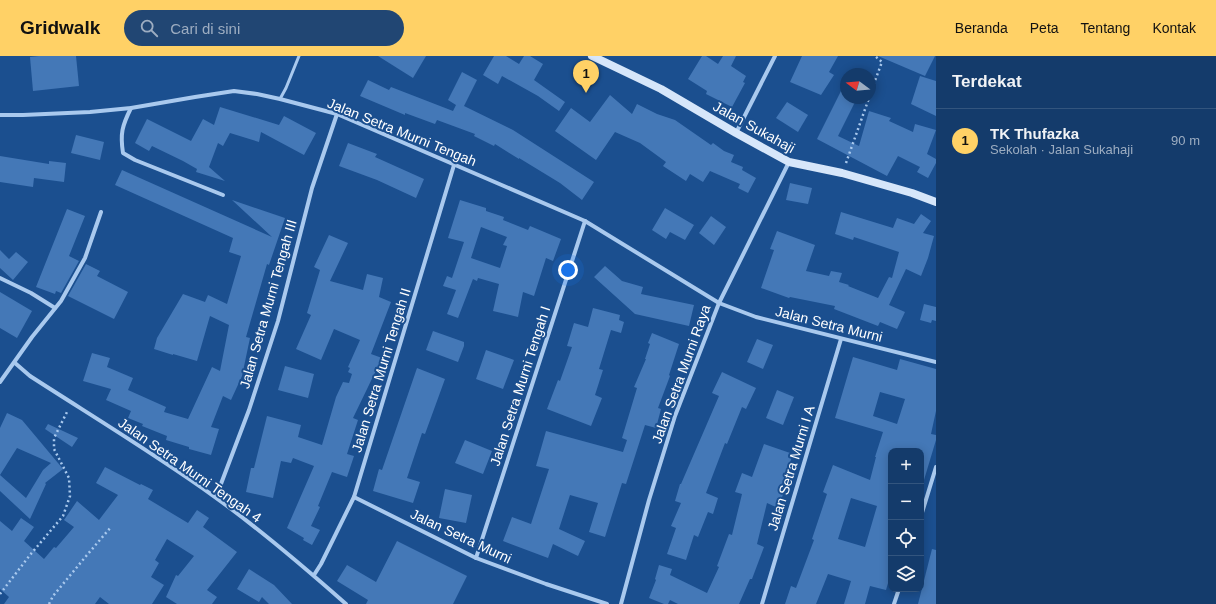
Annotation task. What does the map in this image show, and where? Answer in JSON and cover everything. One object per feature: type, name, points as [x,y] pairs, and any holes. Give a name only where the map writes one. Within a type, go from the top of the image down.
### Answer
[{"type":"street","name":"Jalan Sukahaji","points":[[592,56],[662,89],[736,133],[789,162],[842,173],[912,192],[936,202]]},
{"type":"street","points":[[736,133],[775,56]]},
{"type":"street","name":"Jalan Setra Murni Tengah","points":[[0,115],[82,113],[131,108],[195,96],[234,91],[280,99],[337,114],[585,221],[719,303]]},
{"type":"street","points":[[131,108],[123,124],[121,139],[123,153],[135,160],[223,195]]},
{"type":"street","name":"Jalan Setra Murni Tengah III","points":[[216,497],[249,410],[278,321],[312,188],[337,114]]},
{"type":"street","name":"Jalan Setra Murni Raya","points":[[621,604],[649,500],[675,416],[719,303],[789,162]]},
{"type":"street","name":"Jalan Setra Murni Tengah II","points":[[314,575],[321,564],[354,497],[454,165]]},
{"type":"street","points":[[0,382],[32,337],[61,301],[85,258],[101,212]]},
{"type":"street","name":"Jalan Setra Murni Tengah I","points":[[476,558],[585,221]]},
{"type":"street","points":[[0,278],[31,293],[55,308]]},
{"type":"street","name":"Jalan Setra Murni","points":[[719,303],[756,317],[936,362]]},
{"type":"street","name":"Jalan Setra Murni I A","points":[[762,604],[841,338]]},
{"type":"street","name":"Jalan Setra Murni Tengah 4","points":[[14,363],[30,376],[145,449],[216,497],[314,575],[346,604]]},
{"type":"street","points":[[924,506],[936,467]]},
{"type":"street","name":"Jalan Setra Murni","points":[[354,497],[476,558],[607,604]]},
{"type":"street","points":[[894,604],[898,592]]},
{"type":"lane","points":[[280,99],[299,56]]},
{"type":"path","points":[[875,56],[882,62],[876,78]]},
{"type":"path","points":[[842,173],[867,104]]},
{"type":"path","points":[[0,594],[63,516],[70,496],[69,478],[54,449],[54,438],[71,402]]},
{"type":"path","points":[[49,604],[86,554],[111,527]]},
{"type":"building","points":[[76,56],[79,86],[33,91],[30,57]]},
{"type":"building","points":[[378,56],[426,56],[413,78]]},
{"type":"building","points":[[494,56],[506,56],[519,64],[524,56],[530,56],[543,64],[534,80],[565,102],[559,111],[538,96],[502,76],[498,84],[483,75]]},
{"type":"building","points":[[702,56],[706,56],[718,64],[723,56],[736,56],[731,66],[746,76],[743,82],[745,83],[732,107],[706,94],[707,91],[688,79]]},
{"type":"building","points":[[802,56],[838,56],[829,72],[834,75],[821,95],[790,82]]},
{"type":"building","points":[[878,56],[935,56],[925,76]]},
{"type":"building","points":[[462,72],[477,80],[464,106],[513,130],[594,182],[582,200],[560,183],[495,144],[494,146],[474,136],[475,134],[437,120],[435,124],[405,113],[405,115],[360,96],[368,80],[389,90],[391,87],[453,111],[456,105],[448,100]]},
{"type":"building","points":[[920,76],[936,81],[936,116],[911,104]]},
{"type":"building","points":[[840,93],[840,104],[854,104],[838,136],[859,146],[869,111],[891,118],[889,121],[913,132],[915,124],[936,130],[927,154],[936,159],[936,163],[928,178],[917,172],[920,167],[898,156],[887,176],[817,139]]},
{"type":"building","points":[[610,95],[632,114],[637,104],[657,114],[675,120],[711,145],[713,143],[724,151],[734,155],[731,162],[743,167],[742,170],[756,178],[748,193],[738,188],[740,184],[710,171],[703,182],[690,174],[686,181],[663,166],[666,162],[640,143],[615,132],[596,160],[555,131],[571,108],[590,122]]},
{"type":"building","points":[[787,102],[808,115],[798,132],[776,118]]},
{"type":"building","points":[[220,107],[279,125],[284,116],[316,133],[304,155],[261,132],[259,142],[230,133],[223,146],[218,143],[209,167],[225,181],[196,172],[197,169],[152,146],[149,151],[135,143],[147,119],[191,141],[203,119],[214,125]]},
{"type":"building","points":[[76,135],[104,142],[100,160],[71,153]]},
{"type":"building","points":[[348,143],[377,154],[375,157],[424,179],[416,198],[377,180],[339,166]]},
{"type":"building","points":[[0,156],[49,164],[49,161],[66,163],[64,182],[34,178],[33,187],[0,182]]},
{"type":"building","points":[[122,170],[272,237],[232,200],[285,218],[269,265],[267,264],[246,337],[250,338],[242,376],[231,400],[223,396],[211,427],[219,429],[211,455],[189,449],[189,447],[166,440],[167,436],[142,426],[143,424],[128,418],[131,411],[106,400],[111,389],[83,381],[92,353],[110,358],[107,367],[133,378],[128,390],[166,407],[164,412],[188,419],[212,367],[220,371],[229,325],[210,316],[197,361],[154,349],[157,338],[183,294],[205,302],[208,295],[227,304],[241,256],[229,252],[233,238],[115,185]]},
{"type":"building","points":[[790,183],[812,188],[808,204],[786,200]]},
{"type":"building","points":[[460,200],[486,208],[486,211],[504,217],[503,220],[528,230],[530,226],[561,239],[553,261],[546,258],[534,296],[523,292],[518,317],[493,311],[499,284],[478,278],[477,281],[473,279],[458,318],[447,314],[456,290],[443,286],[447,276],[452,278],[464,242],[448,238]],"holes":[[[481,227],[507,237],[503,245],[507,246],[500,268],[471,258]]]},
{"type":"building","points":[[665,208],[694,225],[685,240],[670,232],[666,239],[652,230]]},
{"type":"building","points":[[67,209],[85,216],[69,256],[79,261],[61,293],[56,291],[55,294],[36,287]]},
{"type":"building","points":[[841,212],[893,228],[897,218],[914,224],[921,214],[931,221],[923,233],[934,236],[921,276],[906,269],[889,305],[905,312],[897,329],[880,322],[878,326],[834,309],[835,306],[789,298],[761,288],[774,250],[770,249],[777,231],[815,245],[806,271],[829,276],[831,271],[842,273],[839,282],[878,298],[889,277],[892,278],[899,252],[854,237],[853,240],[835,234]]},
{"type":"building","points":[[711,216],[726,227],[714,245],[699,233]]},
{"type":"building","points":[[329,235],[348,243],[330,281],[363,290],[367,274],[383,278],[379,297],[391,302],[371,354],[382,358],[353,418],[358,420],[347,454],[354,456],[347,477],[332,472],[318,506],[320,507],[311,526],[320,530],[312,545],[303,540],[304,538],[287,528],[314,466],[293,458],[291,463],[281,461],[273,498],[246,492],[251,468],[254,468],[267,416],[301,425],[298,437],[322,445],[336,397],[343,382],[349,383],[352,374],[348,372],[350,368],[348,367],[360,340],[334,329],[321,360],[296,349],[311,315],[307,313],[320,270],[314,267]]},
{"type":"building","points":[[0,250],[9,259],[16,252],[28,262],[13,280],[0,268]]},
{"type":"building","points":[[86,264],[100,271],[97,276],[128,292],[114,319],[68,296]]},
{"type":"building","points":[[605,266],[622,281],[643,287],[641,294],[694,305],[689,326],[635,314],[594,277]]},
{"type":"building","points":[[0,292],[32,311],[17,338],[0,328]]},
{"type":"building","points":[[924,304],[936,307],[936,321],[932,320],[931,323],[920,320]]},
{"type":"building","points":[[593,308],[620,315],[619,320],[624,322],[621,333],[611,330],[599,369],[603,370],[595,395],[602,398],[591,426],[547,409],[558,380],[560,381],[572,347],[567,346],[574,323],[588,327]]},
{"type":"building","points":[[433,331],[464,342],[458,362],[426,350]]},
{"type":"building","points":[[652,333],[679,344],[669,375],[670,376],[658,408],[661,409],[656,428],[645,425],[626,484],[622,483],[605,537],[589,532],[598,503],[570,495],[559,529],[585,541],[578,556],[553,544],[548,558],[503,541],[512,517],[531,524],[549,469],[536,466],[546,431],[623,452],[627,440],[622,438],[637,388],[634,387],[646,359],[650,344],[648,343]]},
{"type":"building","points":[[757,339],[773,345],[763,369],[747,362]]},
{"type":"building","points":[[486,350],[514,360],[503,389],[476,379]]},
{"type":"building","points":[[853,357],[897,370],[900,359],[936,369],[936,411],[931,434],[936,435],[936,440],[924,480],[924,448],[888,448],[888,583],[886,590],[870,586],[865,604],[844,604],[851,581],[828,574],[816,604],[785,604],[791,586],[796,588],[814,540],[812,539],[827,494],[823,492],[833,465],[870,480],[883,432],[835,418]],"holes":[[[880,392],[905,399],[897,424],[873,416]],[[851,498],[877,506],[865,547],[838,539]]]},
{"type":"building","points":[[285,366],[314,374],[308,398],[278,390]]},
{"type":"building","points":[[417,368],[445,379],[425,434],[422,433],[407,478],[420,482],[413,503],[373,491],[379,469],[382,470]]},
{"type":"building","points":[[722,372],[756,388],[746,409],[742,407],[727,444],[725,443],[706,493],[718,498],[713,514],[708,512],[698,537],[694,535],[686,560],[667,554],[676,528],[671,526],[681,503],[675,501],[680,484],[719,396],[712,393]]},
{"type":"building","points":[[777,390],[794,397],[783,425],[766,418]]},
{"type":"building","points":[[7,413],[22,420],[63,469],[45,483],[46,484],[30,519],[0,491],[0,475],[0,428]],"holes":[[[17,448],[51,463],[43,470],[26,498],[0,475]]]},
{"type":"building","points":[[48,424],[78,438],[72,447],[45,429]]},
{"type":"building","points":[[465,440],[492,451],[483,474],[455,463]]},
{"type":"building","points":[[764,444],[793,454],[781,488],[785,489],[778,508],[767,503],[757,544],[764,547],[752,579],[750,579],[739,604],[678,604],[670,600],[668,604],[664,604],[649,598],[656,580],[659,565],[672,569],[670,575],[707,593],[719,567],[717,566],[729,534],[732,535],[742,494],[735,492],[742,473],[752,477]]},
{"type":"building","points":[[105,467],[153,490],[148,499],[188,523],[197,510],[209,518],[203,527],[237,552],[207,590],[217,597],[212,604],[177,604],[166,597],[176,575],[178,576],[194,556],[167,539],[155,560],[159,563],[151,577],[164,585],[152,604],[109,604],[100,597],[95,604],[4,604],[9,597],[0,589],[0,521],[12,531],[21,518],[34,527],[24,541],[44,559],[54,547],[56,548],[74,527],[64,520],[77,501],[99,520],[118,495],[96,483]]},
{"type":"building","points":[[445,489],[472,495],[466,523],[439,518]]},
{"type":"building","points":[[397,541],[467,576],[453,604],[366,604],[368,600],[337,581],[347,565],[376,582]]},
{"type":"building","points":[[932,549],[936,550],[936,604],[918,604],[921,592],[924,592],[924,580]]},
{"type":"building","points":[[249,569],[274,585],[292,604],[269,604],[262,597],[259,602],[237,589]]},
{"type":"place","name":"TK Thufazka","points":[[586,93]]}]
